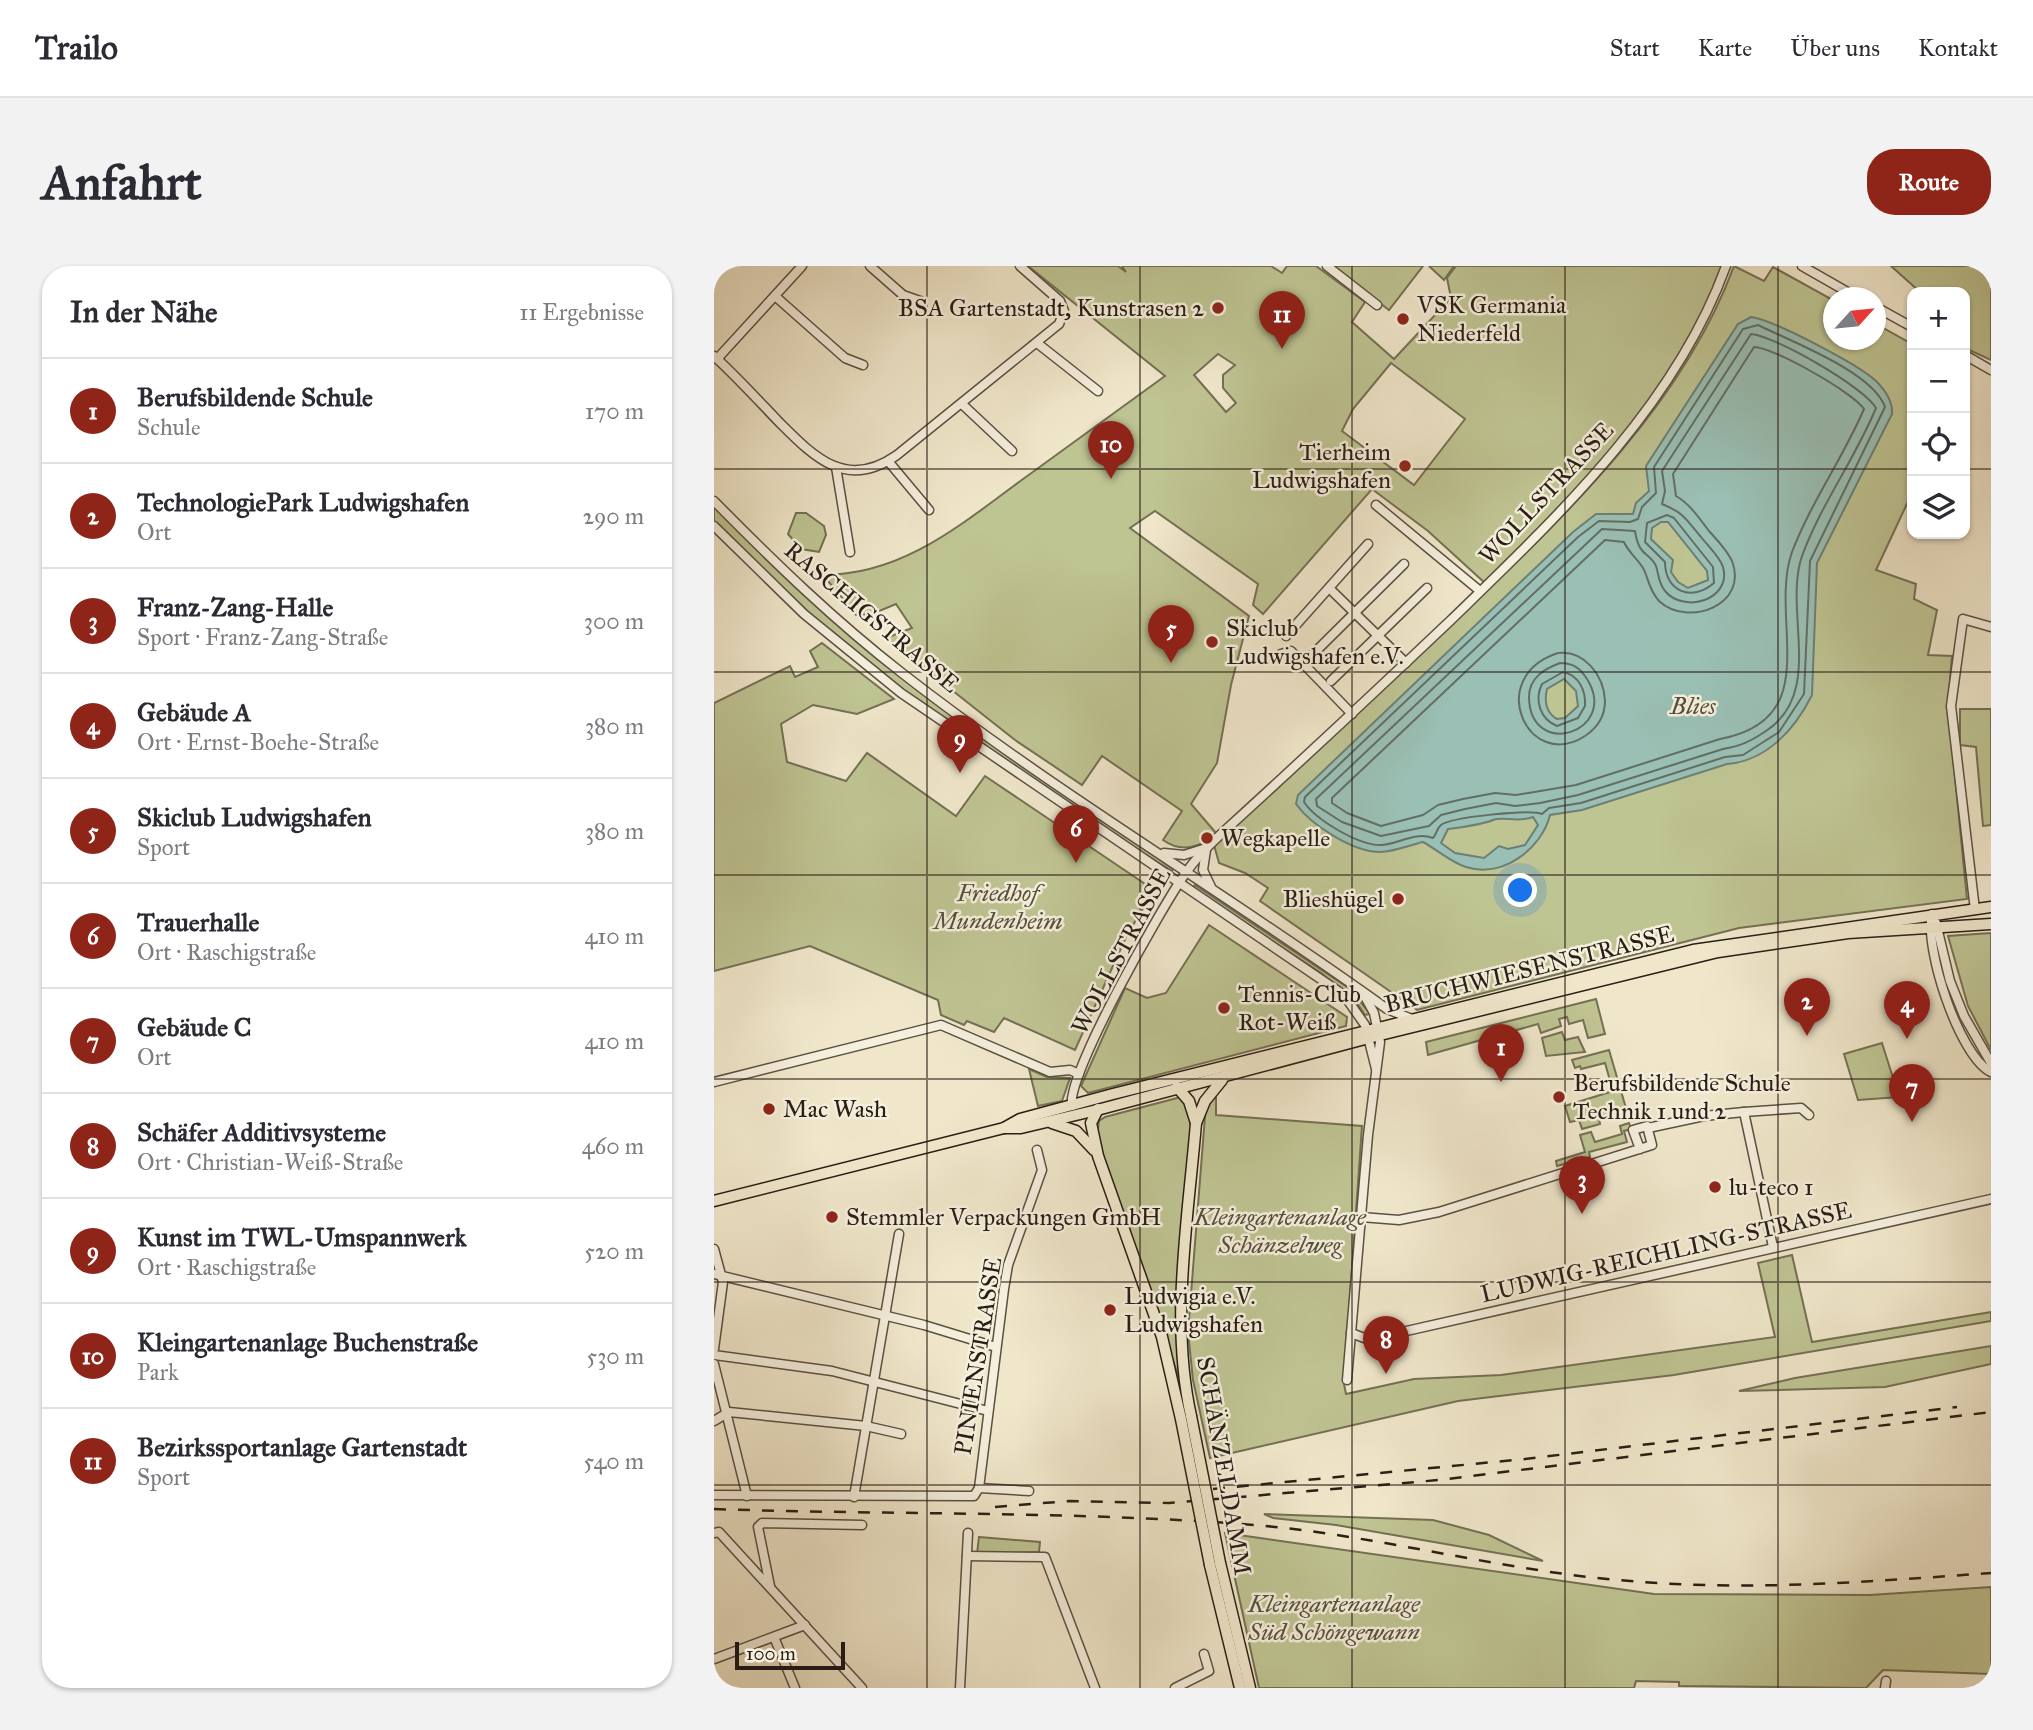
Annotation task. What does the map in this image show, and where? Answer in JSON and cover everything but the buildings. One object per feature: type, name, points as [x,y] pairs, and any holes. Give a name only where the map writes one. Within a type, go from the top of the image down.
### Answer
[{"type":"main road","name":"BRUCHWIESENSTRASSE","points":[[714,1201],[1004,1128],[1021,1128],[1048,1122],[1223,1078],[1412,1020],[1693,950],[1991,907]]},
{"type":"main road","name":"BRUCHWIESENSTRASSE","points":[[1004,1128],[1020,1119],[1072,1106],[1718,952],[1824,936],[1991,924]]},
{"type":"main road","name":"SCHÄNZELDAMM","points":[[1186,1418],[1181,1313],[1196,1123],[1205,1101],[1223,1078]]},
{"type":"main road","name":"SCHÄNZELDAMM","points":[[1170,1082],[1180,1089],[1189,1101],[1196,1123]]},
{"type":"main road","points":[[1097,1110],[1122,1094]]},
{"type":"main road","name":"SCHÄNZELDAMM","points":[[1097,1110],[1091,1123],[1098,1156],[1162,1337],[1186,1418],[1240,1688]]},
{"type":"main road","name":"SCHÄNZELDAMM","points":[[1048,1122],[1067,1127],[1084,1137],[1098,1156]]},
{"type":"main road","name":"SCHÄNZELDAMM","points":[[1215,1564],[1250,1688]]},
{"type":"street","points":[[802,266],[716,358],[811,454],[836,467],[856,471],[888,461],[1059,324],[1064,316],[1063,306],[1020,266]]},
{"type":"street","points":[[870,266],[903,295],[920,301]]},
{"type":"street","points":[[1326,266],[1377,305]]},
{"type":"street","name":"WOLLSTRASSE","points":[[1072,1106],[1070,1098],[1079,1074],[1119,987],[1186,871],[1207,847],[1406,663],[1572,497],[1628,433],[1684,356],[1705,317],[1726,266]]},
{"type":"street","points":[[1802,266],[1839,287]]},
{"type":"street","points":[[775,296],[845,358],[863,366]]},
{"type":"street","points":[[1886,313],[1907,324]]},
{"type":"street","points":[[1037,343],[1098,391]]},
{"type":"street","points":[[1970,358],[1991,370]]},
{"type":"street","points":[[962,404],[1012,451]]},
{"type":"street","points":[[888,461],[929,510]]},
{"type":"street","points":[[836,467],[850,552]]},
{"type":"street","name":"RASCHIGSTRASSE","points":[[714,501],[827,610],[903,673],[1387,1009],[1412,1020]]},
{"type":"street","points":[[1376,505],[1480,591]]},
{"type":"street","name":"RASCHIGSTRASSE","points":[[714,526],[804,614],[892,687],[1344,995],[1374,1033]]},
{"type":"street","points":[[1286,636],[1368,544]]},
{"type":"street","points":[[1309,658],[1404,564]]},
{"type":"street","points":[[1329,588],[1406,663]]},
{"type":"street","points":[[1331,681],[1427,589]]},
{"type":"street","points":[[1975,910],[1951,706],[1963,619],[1991,627]]},
{"type":"street","points":[[1281,654],[1291,651],[1352,714]]},
{"type":"street","points":[[892,687],[903,673]]},
{"type":"street","points":[[1090,824],[1099,811]]},
{"type":"street","points":[[1158,852],[1184,855],[1207,847],[1203,870],[1214,891]]},
{"type":"street","points":[[1932,914],[1941,984],[1955,1019],[1973,1052],[1991,1072]]},
{"type":"street","points":[[1934,928],[1964,1016],[1991,1062]]},
{"type":"street","points":[[1348,1380],[1376,1069],[1372,1062],[1374,1033],[1361,990]]},
{"type":"street","points":[[714,1082],[941,1025],[1050,1072],[1070,1070],[1079,1074]]},
{"type":"street","points":[[1640,1149],[1633,1130],[1647,1126],[1648,1128],[1704,1116],[1801,1108],[1810,1115]]},
{"type":"street","points":[[1744,1112],[1773,1247]]},
{"type":"street","points":[[1361,1217],[1399,1220],[1420,1217],[1653,1145],[1648,1128]]},
{"type":"street","name":"PINIENSTRASSE","points":[[979,1488],[1008,1265],[1042,1170],[1037,1150]]},
{"type":"street","name":"LUDWIG-REICHLING-STRASSE","points":[[1351,1333],[1367,1339],[1402,1332],[1991,1199]]},
{"type":"street","points":[[854,1497],[898,1234]]},
{"type":"street","points":[[714,1249],[718,1275],[714,1349]]},
{"type":"street","points":[[718,1275],[886,1318],[924,1325],[996,1347]]},
{"type":"street","points":[[714,1356],[832,1371],[988,1411]]},
{"type":"street","points":[[714,1364],[747,1496]]},
{"type":"street","points":[[714,1421],[726,1413],[866,1426],[901,1434]]},
{"type":"street","points":[[714,1495],[974,1496],[979,1488],[1029,1491]]},
{"type":"street","points":[[771,1589],[758,1527],[762,1523],[862,1525]]},
{"type":"street","points":[[714,1533],[719,1532],[862,1688]]},
{"type":"street","points":[[960,1688],[968,1532]]},
{"type":"street","points":[[967,1556],[1045,1557],[1095,1688]]},
{"type":"street","points":[[714,1660],[805,1625]]},
{"type":"street","points":[[774,1637],[795,1688]]},
{"type":"street","points":[[1175,1688],[1209,1671],[1204,1654]]},
{"type":"green space","points":[[1028,266],[1118,266],[1126,272],[1122,266],[1271,266],[1282,273],[1287,266],[1316,266],[1365,302],[1352,322],[1394,359],[1451,298],[1447,278],[1456,266],[1722,266],[1702,312],[1651,397],[1588,474],[1485,583],[1428,531],[1372,489],[1263,614],[1253,605],[1258,584],[1155,511],[1130,528],[1249,616],[1231,685],[1217,763],[1191,804],[1216,833],[1191,847],[1177,846],[1163,840],[1182,811],[1102,756],[1082,785],[1015,740],[886,638],[912,628],[896,604],[872,614],[856,615],[823,575],[853,573],[881,566],[934,542],[1165,376]],"holes":[[[1218,354],[1235,365],[1223,375],[1223,388],[1236,403],[1226,412],[1194,375]],[[1391,363],[1465,419],[1414,485],[1342,431],[1353,409]]]},
{"type":"green space","points":[[1332,266],[1423,266],[1389,310]]},
{"type":"green space","points":[[1429,266],[1454,266],[1444,280]]},
{"type":"green space","name":"Blies","points":[[1734,266],[1764,281],[1773,267],[1823,294],[1823,350],[1886,350],[1886,330],[1907,341],[1907,504],[1876,570],[1916,584],[1914,599],[1937,610],[1928,655],[1952,656],[1948,706],[1967,899],[1739,928],[1417,1010],[1260,901],[1268,888],[1245,873],[1219,863],[1214,845],[1492,586],[1574,504],[1650,415],[1683,368],[1711,319]]},
{"type":"green space","points":[[1891,266],[1991,266],[1991,360],[1970,350],[1970,287],[1914,287]]},
{"type":"green space","points":[[714,501],[770,557],[903,673],[1099,811],[1090,824],[955,733],[824,631],[714,526]]},
{"type":"green space","points":[[796,513],[806,513],[824,526],[826,535],[819,552],[801,549],[788,534]]},
{"type":"green space","name":"Friedhof Mundenheim","points":[[822,643],[894,699],[857,714],[813,705],[781,724],[787,762],[846,781],[867,753],[956,816],[985,776],[1154,890],[1127,935],[1075,1050],[1004,1018],[994,1032],[967,1021],[964,1025],[941,1015],[938,1000],[810,946],[714,971],[714,703],[790,666],[795,677],[818,667],[810,651]]},
{"type":"green space","points":[[1960,709],[1991,709],[1991,825],[1983,826],[1976,747],[1960,745]]},
{"type":"green space","points":[[1099,817],[1173,869],[1172,871],[1093,822]]},
{"type":"green space","points":[[1195,885],[1350,989],[1370,1014],[1365,1015],[1355,1000],[1321,973],[1192,888]]},
{"type":"green space","name":"Tennis-Club Rot-Weiß","points":[[1209,925],[1347,1017],[1346,1026],[1088,1093],[1081,1086],[1125,988],[1147,998],[1166,993]]},
{"type":"green space","points":[[1991,933],[1991,1050],[1968,1006],[1948,936]]},
{"type":"green space","points":[[1596,999],[1605,1034],[1588,1038],[1583,1020],[1569,1024],[1567,1017],[1559,1019],[1561,1026],[1541,1033],[1538,1024],[1428,1055],[1426,1042]]},
{"type":"green space","points":[[1562,1032],[1565,1040],[1578,1037],[1585,1052],[1546,1056],[1542,1038]]},
{"type":"green space","points":[[1882,1043],[1899,1097],[1858,1100],[1844,1054]]},
{"type":"green space","points":[[1609,1050],[1628,1115],[1623,1111],[1599,1118],[1600,1124],[1582,1129],[1579,1120],[1570,1122],[1565,1106],[1613,1091],[1605,1063],[1581,1069],[1580,1066],[1575,1068],[1572,1060]]},
{"type":"green space","points":[[1029,1069],[1047,1077],[1070,1078],[1062,1101],[1038,1106]]},
{"type":"green space","name":"Kleingartenanlage Schänzelweg","points":[[1216,1090],[1216,1115],[1362,1126],[1344,1384],[1346,1394],[1414,1379],[1501,1375],[1775,1337],[1758,1263],[1792,1255],[1812,1342],[1991,1312],[1991,1321],[1674,1375],[1458,1401],[1210,1458],[1193,1380],[1188,1332],[1207,1091]]},
{"type":"green space","points":[[1181,1097],[1193,1119],[1176,1307],[1179,1378],[1097,1137],[1099,1121],[1105,1117]]},
{"type":"green space","points":[[1629,1123],[1631,1129],[1624,1131],[1627,1142],[1589,1152],[1590,1157],[1557,1166],[1556,1161],[1585,1152],[1580,1135],[1591,1132],[1595,1142],[1622,1134],[1620,1126]]},
{"type":"green space","points":[[1991,1346],[1991,1364],[1885,1387],[1739,1391],[1795,1378]]},
{"type":"green space","points":[[1264,1514],[1433,1520],[1489,1535],[1543,1561],[1336,1525],[1273,1518]]},
{"type":"green space","name":"Kleingartenanlage Süd Schöngewann","points":[[1225,1533],[1654,1594],[1870,1595],[1991,1587],[1991,1674],[1883,1670],[1866,1688],[1679,1686],[1679,1682],[1636,1681],[1634,1688],[1259,1688]]},
{"type":"green space","points":[[979,1537],[1040,1542],[1039,1552],[977,1554]]},
{"type":"water","points":[[1751,317],[1796,334],[1835,355],[1867,374],[1888,396],[1892,414],[1817,563],[1812,695],[1788,731],[1767,750],[1741,762],[1727,764],[1582,810],[1550,815],[1539,839],[1530,849],[1507,865],[1494,869],[1466,867],[1423,842],[1391,851],[1369,851],[1334,836],[1303,812],[1296,804],[1298,795],[1573,532],[1596,514],[1633,514],[1636,503],[1649,491],[1646,466],[1738,324]],"holes":[[[1661,522],[1668,522],[1707,571],[1708,580],[1688,588],[1678,582],[1671,572],[1673,560],[1651,539],[1652,528]],[[1564,679],[1576,691],[1578,706],[1565,718],[1557,719],[1547,706],[1547,689]],[[1533,817],[1538,825],[1525,845],[1508,849],[1499,846],[1484,858],[1455,853],[1441,843],[1448,829],[1497,819],[1517,820]]]},
{"type":"railway","points":[[1213,1489],[1525,1459],[1957,1407]]},
{"type":"railway","points":[[995,1507],[1069,1501],[1169,1503],[1439,1480],[1991,1412]]},
{"type":"railway","points":[[714,1509],[1044,1515],[1242,1524],[1337,1535],[1571,1575],[1665,1584],[1804,1584],[1991,1573]]},
{"type":"place","name":"BSA Gartenstadt, Kunstrasen 2","points":[[1218,308]]},
{"type":"place","name":"VSK Germania Niederfeld","points":[[1403,319]]},
{"type":"place","name":"Bezirkssportanlage Gartenstadt","points":[[1282,349]]},
{"type":"place","name":"Tierheim Ludwigshafen","points":[[1405,466]]},
{"type":"place","name":"Kleingartenanlage Buchenstraße","points":[[1111,479]]},
{"type":"place","name":"Skiclub Ludwigshafen e.V.","points":[[1212,642]]},
{"type":"place","name":"Skiclub Ludwigshafen","points":[[1171,663]]},
{"type":"place","name":"Kunst im TWL-Umspannwerk","points":[[960,773]]},
{"type":"place","name":"Wegkapelle","points":[[1207,838]]},
{"type":"place","name":"Trauerhalle","points":[[1076,863]]},
{"type":"place","name":"Blieshügel","points":[[1398,899]]},
{"type":"place","name":"Tennis-Club Rot-Weiß","points":[[1224,1008]]},
{"type":"place","name":"TechnologiePark Ludwigshafen","points":[[1807,1036]]},
{"type":"place","name":"Gebäude A","points":[[1907,1039]]},
{"type":"place","name":"Berufsbildende Schule","points":[[1501,1082]]},
{"type":"place","name":"Berufsbildende Schule Technik 1 und 2","points":[[1559,1097]]},
{"type":"place","name":"Mac Wash","points":[[769,1109]]},
{"type":"place","name":"Gebäude C","points":[[1912,1122]]},
{"type":"place","name":"lu-teco 1","points":[[1715,1187]]},
{"type":"place","name":"Franz-Zang-Halle","points":[[1582,1214]]},
{"type":"place","name":"Stemmler Verpackungen GmbH","points":[[832,1217]]},
{"type":"place","name":"Ludwigia e.V. Ludwigshafen","points":[[1110,1310]]},
{"type":"place","name":"Schäfer Additivsysteme","points":[[1386,1374]]}]
